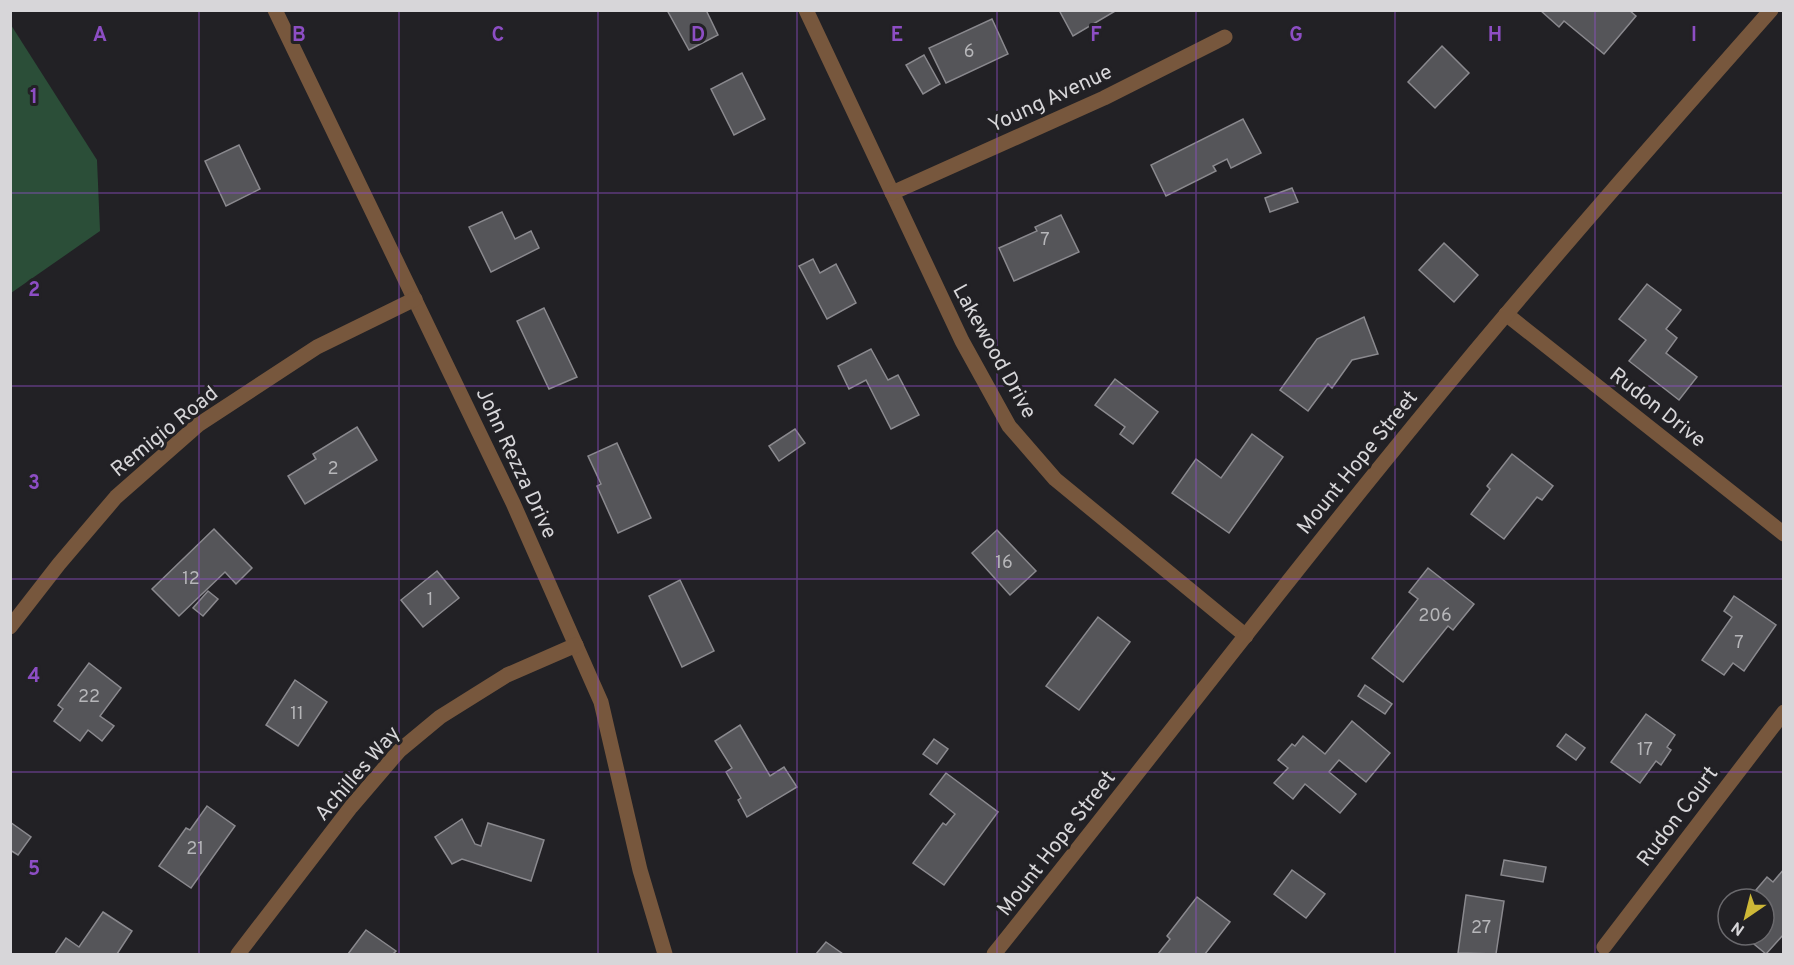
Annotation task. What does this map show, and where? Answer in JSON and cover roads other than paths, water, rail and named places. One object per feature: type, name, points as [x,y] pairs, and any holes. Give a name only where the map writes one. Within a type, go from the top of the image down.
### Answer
[{"type":"street","name":"John Rezza Drive","points":[[275,10],[513,503],[601,702],[640,870],[665,954]]},
{"type":"street","name":"Lakewood Drive","points":[[806,10],[962,341],[1009,426],[1055,480],[1246,636]]},
{"type":"street","name":"Mount Hope Street","points":[[994,954],[1318,543],[1506,314],[1771,10]]},
{"type":"street","name":"Young Avenue","points":[[892,193],[1104,98],[1225,37]]},
{"type":"street","name":"Remigio Road","points":[[10,627],[59,564],[116,497],[198,425],[317,347],[415,299]]},
{"type":"street","name":"Rudon Drive","points":[[1506,314],[1784,534]]},
{"type":"street","name":"Achilles Way","points":[[238,954],[351,807],[399,751],[440,717],[507,675],[576,645]]},
{"type":"street","name":"Rudon Court","points":[[1604,947],[1784,712]]}]
